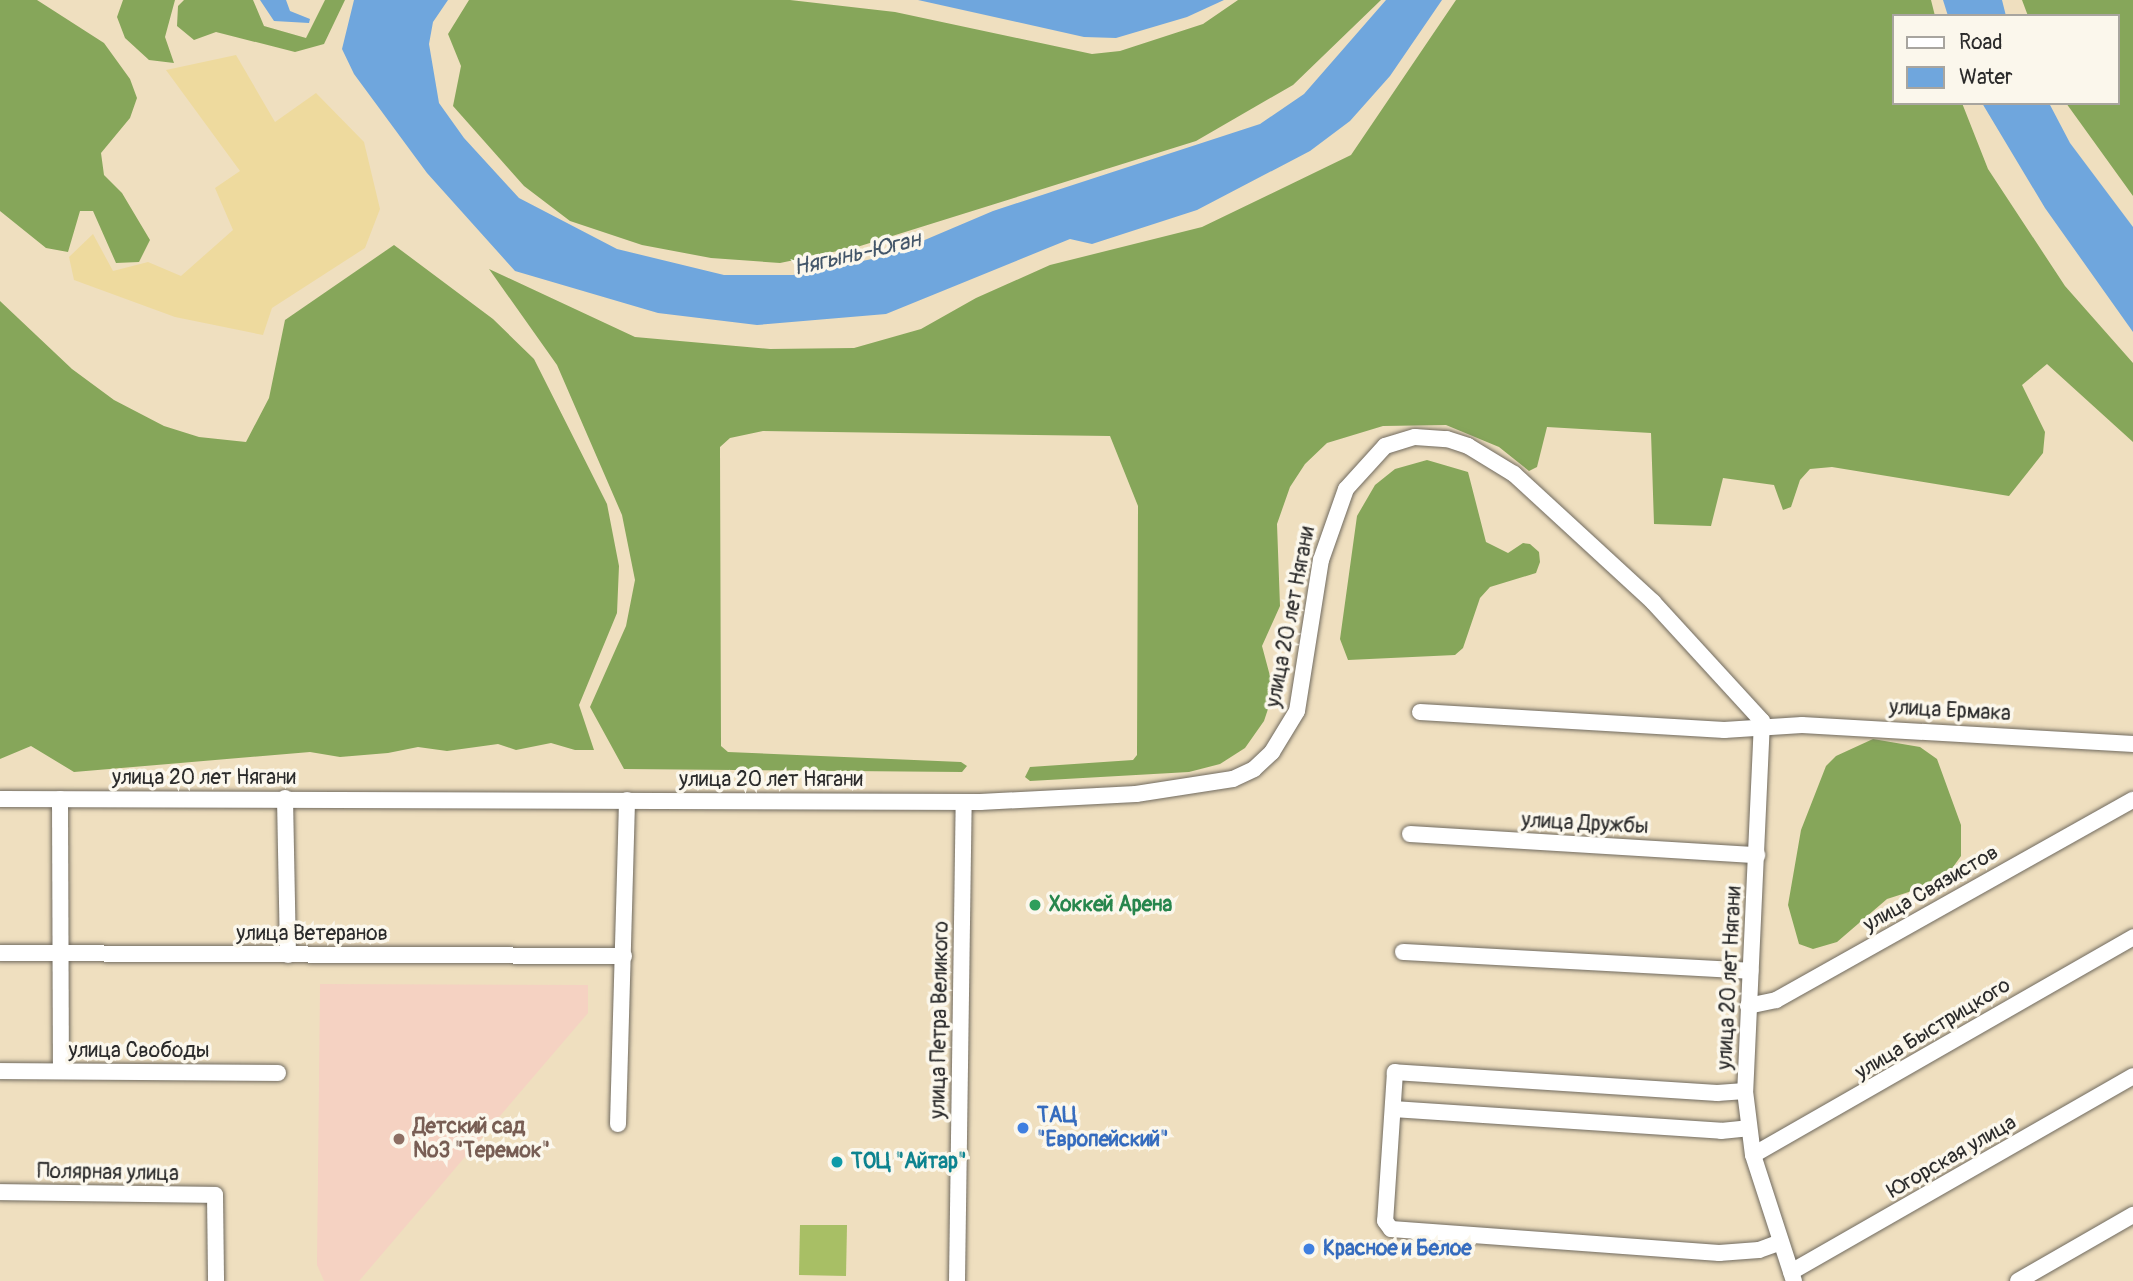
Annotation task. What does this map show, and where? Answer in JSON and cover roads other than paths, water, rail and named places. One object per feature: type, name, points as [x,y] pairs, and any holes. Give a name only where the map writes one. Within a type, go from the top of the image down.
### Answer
[{"type":"street","name":"улица 20 лет Нягани","points":[[0,799],[964,802],[1136,794],[1208,785],[1254,769],[1286,736],[1297,711],[1321,560],[1342,498],[1366,463],[1385,446],[1415,437],[1447,439],[1468,446],[1514,474],[1653,602],[1758,712],[1764,728],[1745,1091],[1753,1155],[1792,1276]]},
{"type":"street","name":"улица Ермака","points":[[1420,712],[1724,730],[1864,728],[2133,744]]},
{"type":"street","points":[[60,799],[61,1071]]},
{"type":"street","points":[[285,799],[288,955]]},
{"type":"street","points":[[618,1124],[627,800]]},
{"type":"street","name":"улица Связистов","points":[[1748,1006],[1776,1000],[2133,800]]},
{"type":"street","name":"улица Петра Великого","points":[[957,1281],[964,802]]},
{"type":"street","name":"улица Дружбы","points":[[1410,834],[1757,855]]},
{"type":"street","name":"улица Быстрицкого","points":[[1753,1155],[2133,937]]},
{"type":"street","points":[[1403,952],[1750,971]]},
{"type":"street","name":"улица Ветеранов","points":[[0,953],[624,957]]},
{"type":"street","name":"улица Свободы","points":[[0,1071],[278,1073]]},
{"type":"street","points":[[1745,1091],[1717,1093],[1395,1072],[1385,1221],[1391,1229],[1718,1253],[1759,1250],[1781,1242]]},
{"type":"street","name":"Югорская улица","points":[[1792,1276],[2133,1076]]},
{"type":"street","points":[[1393,1109],[1721,1130],[1748,1128]]},
{"type":"street","name":"Полярная улица","points":[[0,1192],[215,1195],[216,1281]]},
{"type":"street","points":[[2018,1281],[2133,1215]]},
{"type":"water","points":[[260,0],[286,0],[290,11],[310,19],[309,23],[274,21]]},
{"type":"water","points":[[354,0],[448,0],[433,22],[429,44],[439,103],[464,138],[519,198],[617,249],[724,275],[793,275],[887,256],[993,211],[1260,124],[1304,94],[1386,0],[1442,0],[1390,76],[1350,121],[1310,151],[1197,210],[1092,244],[1070,239],[886,314],[757,325],[658,313],[515,271],[427,173],[354,74],[342,49]]},
{"type":"water","points":[[918,0],[1224,0],[1187,17],[1116,38],[1084,37]]},
{"type":"water","points":[[1943,0],[2002,0],[2006,14],[1947,14]]},
{"type":"water","points":[[1983,105],[2050,105],[2070,143],[2133,227],[2133,332],[2045,208]]},
{"type":"place","name":"Хоккей Арена","points":[[1035,905]]},
{"type":"place","name":"ТАЦ \"Европейский\"","points":[[1023,1128]]},
{"type":"place","name":"Детский сад №3 \"Теремок\"","points":[[399,1139]]},
{"type":"place","name":"ТОЦ \"Айтар\"","points":[[837,1162]]},
{"type":"place","name":"Красное и Белое","points":[[1309,1249]]},
{"type":"water label","name":"Нягынь-Юган","points":[[857,254]]}]
